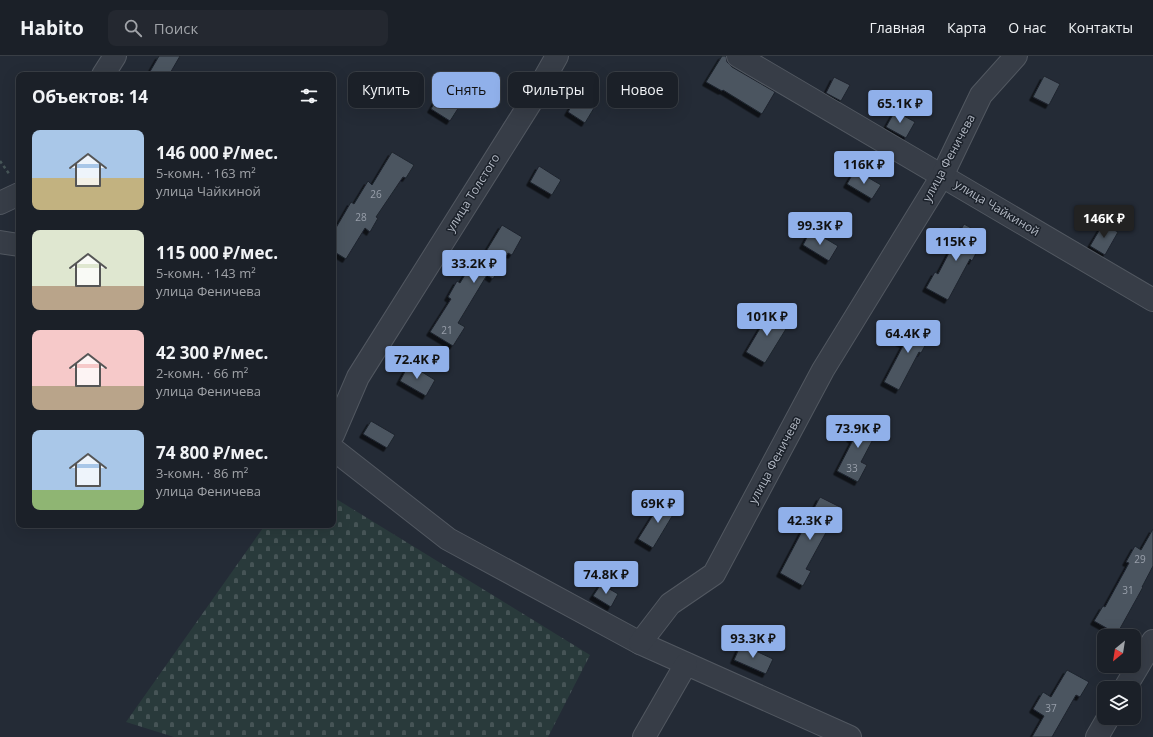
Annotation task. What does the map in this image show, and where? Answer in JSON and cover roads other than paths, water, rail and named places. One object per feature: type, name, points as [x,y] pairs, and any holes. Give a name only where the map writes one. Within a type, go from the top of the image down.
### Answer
[{"type":"street","points":[[105,72],[115,56]]},
{"type":"street","name":"улица Толстого","points":[[336,428],[358,377],[531,102],[557,56]]},
{"type":"street","name":"улица Чайкиной","points":[[738,56],[1153,300]]},
{"type":"street","name":"улица Феничева","points":[[640,643],[670,604],[714,574],[823,370],[942,176],[981,95],[1016,56]]},
{"type":"street","points":[[0,203],[16,195]]},
{"type":"street","points":[[0,242],[16,245]]},
{"type":"street","points":[[336,451],[448,539],[640,643],[850,737]]},
{"type":"street","points":[[1130,681],[1153,641]]},
{"type":"street","points":[[644,737],[686,664]]},
{"type":"street","points":[[1097,737],[1104,725]]}]
